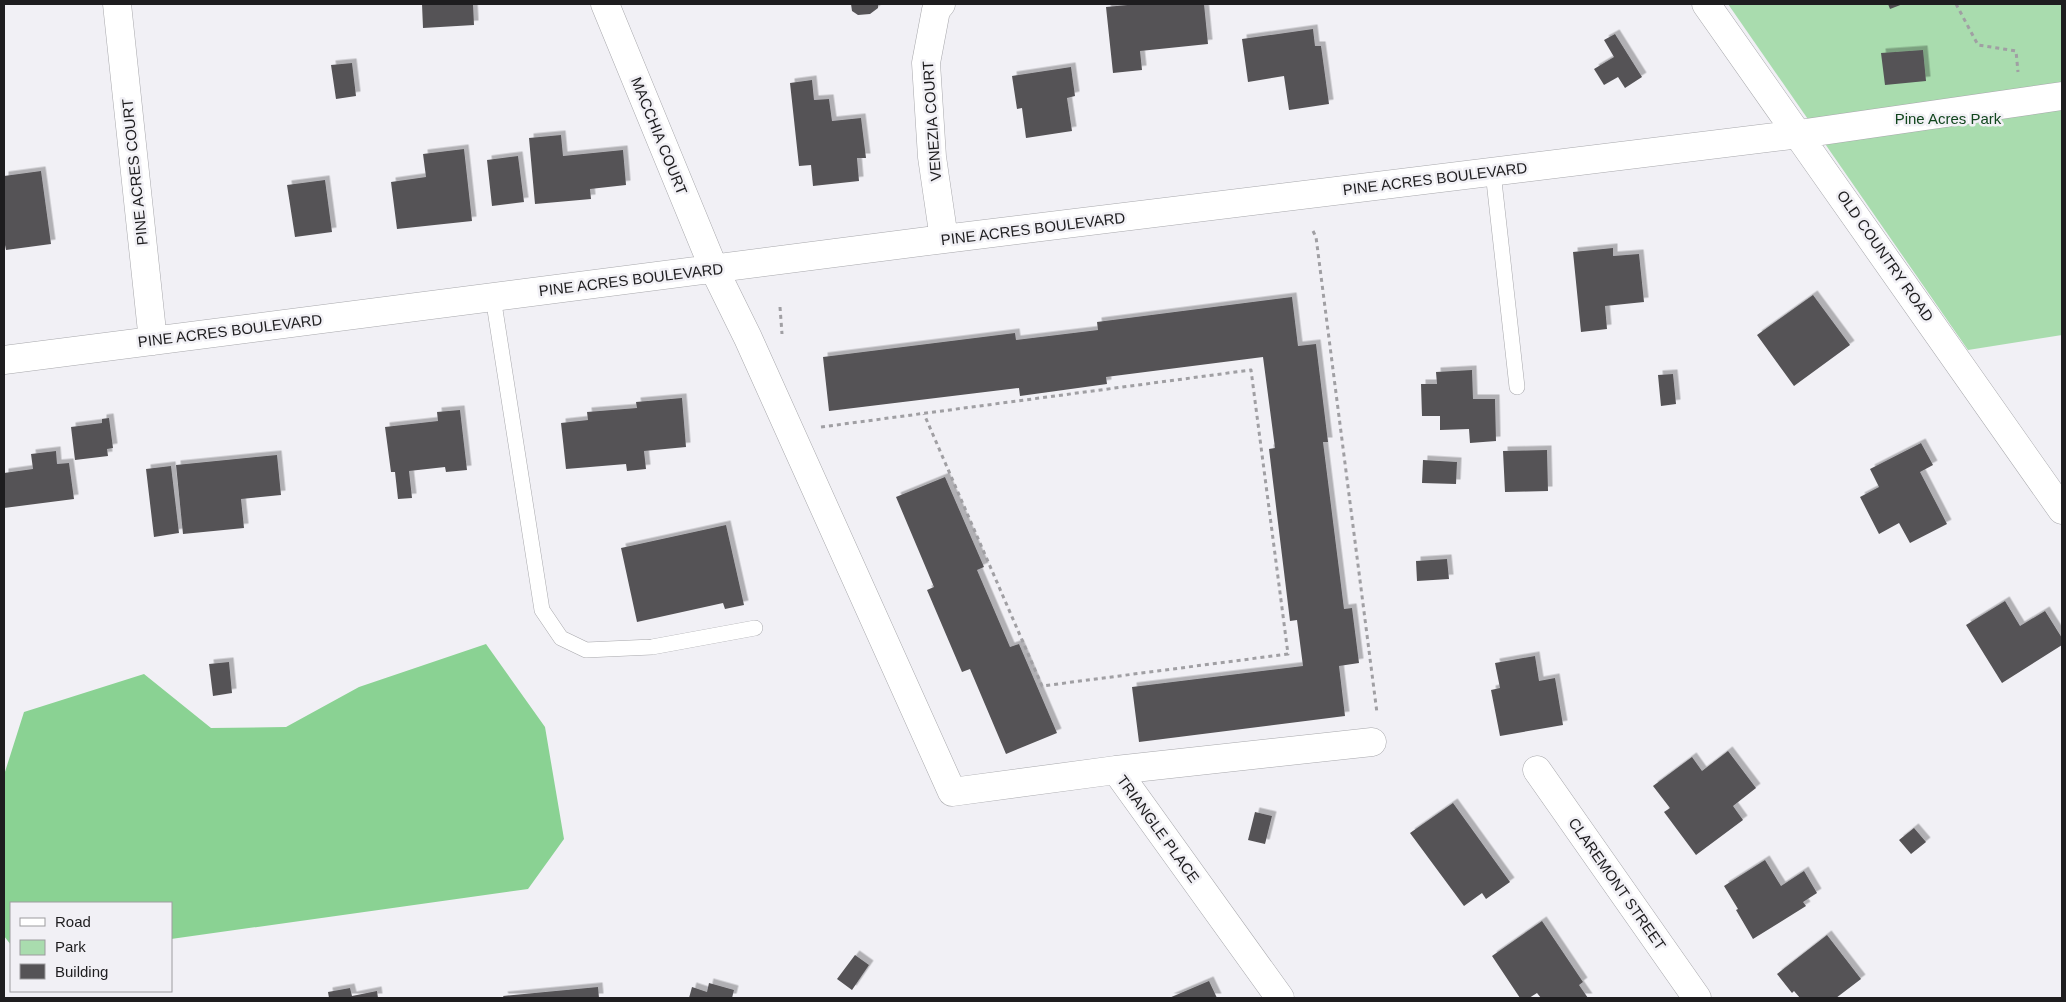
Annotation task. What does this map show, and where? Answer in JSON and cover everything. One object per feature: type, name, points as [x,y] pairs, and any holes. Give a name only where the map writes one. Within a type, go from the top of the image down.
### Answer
[{"type":"street","name":"PINE ACRES COURT","points":[[118,4],[153,341]]},
{"type":"street","name":"MACCHIA COURT","points":[[605,4],[714,269],[772,391],[952,792],[1116,770]]},
{"type":"street","name":"VENEZIA COURT","points":[[941,4],[936,10],[926,63],[932,157],[944,240]]},
{"type":"street","name":"OLD COUNTRY ROAD","points":[[1706,4],[1800,134],[2062,510]]},
{"type":"street","name":"PINE ACRES BOULEVARD","points":[[4,360],[944,240],[1800,134],[2062,96]]},
{"type":"street","name":"TRIANGLE PLACE","points":[[1280,998],[1116,770],[1372,742]]},
{"type":"street","name":"CLAREMONT STREET","points":[[1537,770],[1697,998]]},
{"type":"lane","points":[[1493,172],[1517,387]]},
{"type":"lane","points":[[494,297],[542,610],[561,638],[586,650],[652,647],[756,628]]},
{"type":"path","points":[[1956,4],[1978,45],[2016,51],[2019,78]]},
{"type":"path","points":[[1313,231],[1316,237],[1377,714]]},
{"type":"path","points":[[780,307],[780,325],[783,336]]},
{"type":"path","points":[[819,423],[825,428],[924,414],[1251,370],[1288,654],[1042,686],[924,414]]},
{"type":"green space","name":"Pine Acres Park","points":[[1728,4],[2062,4],[2062,335],[1968,350]]},
{"type":"green space","points":[[486,644],[545,727],[564,839],[528,889],[172,939],[172,902],[10,902],[10,944],[4,936],[4,775],[24,712],[144,674],[211,728],[286,727],[359,687]]},
{"type":"building","points":[[422,4],[473,4],[474,25],[423,28]]},
{"type":"building","points":[[851,4],[878,4],[878,8],[870,14],[858,15],[852,11]]},
{"type":"building","points":[[1138,4],[1204,4],[1208,44],[1140,51],[1142,70],[1113,73],[1106,7]]},
{"type":"building","points":[[1888,4],[1903,4],[1890,9]]},
{"type":"building","points":[[1313,29],[1315,46],[1321,46],[1329,104],[1289,110],[1284,76],[1248,82],[1242,39]]},
{"type":"building","points":[[1615,34],[1642,77],[1625,88],[1618,77],[1604,85],[1594,69],[1614,57],[1604,40]]},
{"type":"building","points":[[1923,50],[1926,81],[1885,85],[1881,53]]},
{"type":"building","points":[[352,63],[356,96],[336,99],[331,65]]},
{"type":"building","points":[[1071,67],[1075,96],[1067,98],[1072,131],[1026,138],[1022,108],[1017,109],[1012,76]]},
{"type":"building","points":[[812,80],[814,100],[829,99],[832,121],[861,118],[866,158],[857,158],[859,181],[813,186],[811,165],[799,166],[790,83]]},
{"type":"building","points":[[561,135],[563,156],[623,150],[626,185],[590,189],[591,199],[535,204],[529,138]]},
{"type":"building","points":[[464,149],[472,221],[397,229],[391,182],[426,177],[423,154]]},
{"type":"building","points":[[518,156],[524,202],[492,206],[487,160]]},
{"type":"building","points":[[41,171],[51,244],[6,250],[4,240],[4,176]]},
{"type":"building","points":[[325,180],[332,232],[295,237],[287,185]]},
{"type":"building","points":[[1613,248],[1613,256],[1639,254],[1644,302],[1605,306],[1607,329],[1581,332],[1573,252]]},
{"type":"building","points":[[1813,295],[1850,345],[1794,386],[1757,335]]},
{"type":"building","points":[[1292,297],[1298,346],[1316,344],[1328,442],[1323,442],[1344,609],[1352,608],[1359,663],[1339,666],[1345,716],[1139,742],[1132,687],[1303,666],[1297,620],[1290,621],[1269,449],[1275,448],[1263,357],[1106,377],[1107,384],[1020,396],[1019,388],[829,411],[823,357],[1015,333],[1016,340],[1098,330],[1097,322]]},
{"type":"building","points":[[1472,370],[1473,399],[1495,399],[1496,441],[1470,443],[1469,429],[1440,430],[1440,416],[1422,416],[1421,384],[1437,384],[1436,372]]},
{"type":"building","points":[[1673,374],[1676,404],[1661,406],[1658,375]]},
{"type":"building","points":[[682,398],[686,447],[644,451],[646,469],[627,471],[626,464],[566,469],[561,423],[588,420],[587,412],[637,408],[636,402]]},
{"type":"building","points":[[460,410],[467,470],[446,472],[445,467],[409,471],[412,498],[398,499],[395,472],[391,472],[385,427],[438,421],[437,412]]},
{"type":"building","points":[[109,418],[113,448],[107,449],[108,456],[75,460],[71,427],[102,423],[102,419]]},
{"type":"building","points":[[1921,443],[1933,465],[1920,472],[1947,524],[1910,543],[1899,523],[1879,534],[1860,497],[1879,487],[1870,469]]},
{"type":"building","points":[[1547,450],[1548,491],[1505,492],[1503,451]]},
{"type":"building","points":[[56,451],[57,464],[69,463],[74,499],[4,508],[4,473],[33,469],[31,454]]},
{"type":"building","points":[[277,455],[281,495],[241,499],[244,528],[183,534],[176,465]]},
{"type":"building","points":[[1423,460],[1457,462],[1456,484],[1422,483]]},
{"type":"building","points":[[171,466],[179,533],[154,537],[146,469]]},
{"type":"building","points":[[945,477],[984,567],[977,570],[1010,647],[1019,644],[1057,733],[1006,754],[970,669],[962,672],[927,590],[934,587],[896,497]]},
{"type":"building","points":[[726,525],[744,605],[725,609],[723,603],[637,622],[621,548]]},
{"type":"building","points":[[1447,559],[1449,579],[1417,581],[1416,561]]},
{"type":"building","points":[[2005,601],[2020,626],[2045,611],[2062,638],[2062,645],[2002,683],[1966,625]]},
{"type":"building","points":[[1535,656],[1539,681],[1555,678],[1563,725],[1500,736],[1491,690],[1500,688],[1495,663]]},
{"type":"building","points":[[229,662],[232,693],[213,696],[209,664]]},
{"type":"building","points":[[1728,751],[1756,788],[1733,806],[1743,820],[1696,855],[1664,812],[1670,808],[1653,786],[1692,757],[1702,771]]},
{"type":"building","points":[[1453,803],[1510,882],[1486,899],[1482,893],[1464,906],[1410,833]]},
{"type":"building","points":[[1255,812],[1272,816],[1265,844],[1248,840]]},
{"type":"building","points":[[1914,828],[1926,842],[1911,854],[1899,840]]},
{"type":"building","points":[[1765,860],[1781,886],[1804,871],[1817,893],[1803,902],[1806,906],[1753,939],[1724,886]]},
{"type":"building","points":[[1542,921],[1583,982],[1579,985],[1588,998],[1541,998],[1537,993],[1529,998],[1520,998],[1492,956]]},
{"type":"building","points":[[1827,935],[1861,979],[1836,998],[1800,998],[1794,991],[1792,993],[1777,974]]},
{"type":"building","points":[[855,955],[869,965],[852,990],[837,979]]},
{"type":"building","points":[[1209,981],[1217,998],[1169,998]]},
{"type":"building","points":[[709,983],[734,990],[732,998],[689,998],[692,987],[707,992]]},
{"type":"building","points":[[598,987],[599,998],[504,998],[503,996]]},
{"type":"building","points":[[350,988],[352,996],[377,991],[378,998],[329,998],[328,992]]}]
